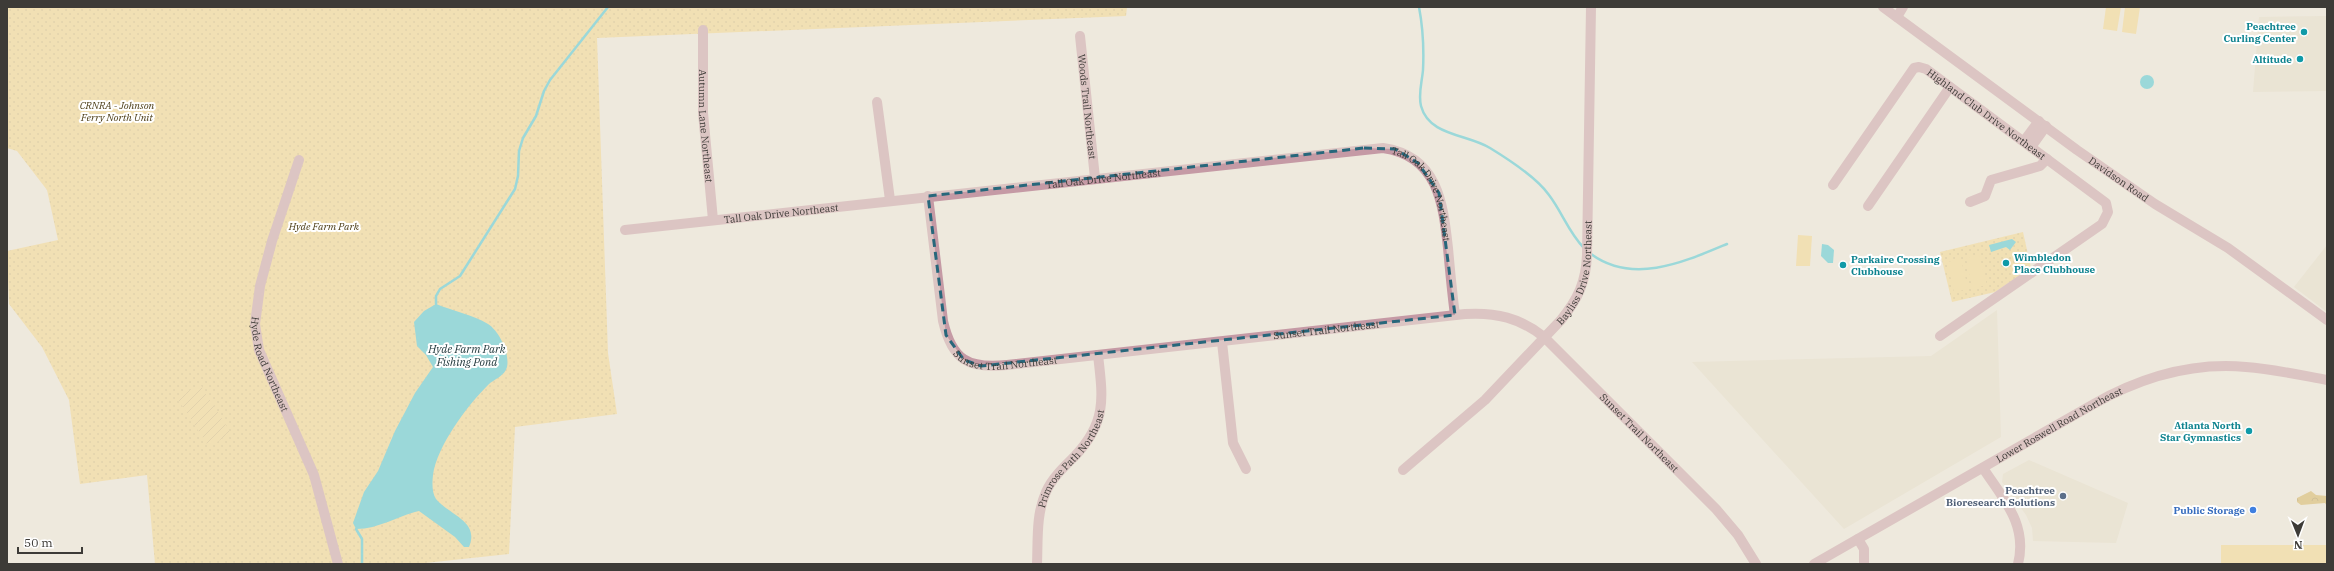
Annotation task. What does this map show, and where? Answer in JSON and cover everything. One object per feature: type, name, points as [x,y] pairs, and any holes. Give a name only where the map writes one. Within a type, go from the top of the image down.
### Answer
[{"type":"street","name":"Bayliss Drive Northeast","points":[[1403,470],[1480,404],[1572,306],[1584,283],[1586,270],[1591,7]]},
{"type":"street","name":"Davidson Road","points":[[1883,7],[2042,124],[2155,204],[2228,248],[2327,320]]},
{"type":"street","points":[[1897,17],[1903,7]]},
{"type":"street","name":"Autumn Lane Northeast","points":[[703,30],[703,113],[713,220]]},
{"type":"street","name":"Woods Trail Northeast","points":[[1080,36],[1095,178]]},
{"type":"street","name":"Highland Club Drive Northeast","points":[[1832,185],[1914,68],[1919,67],[1926,69],[2106,203],[2108,212],[2102,224],[1940,336]]},
{"type":"street","points":[[1868,206],[1950,87]]},
{"type":"street","points":[[877,102],[890,200]]},
{"type":"street","points":[[2027,144],[2042,124]]},
{"type":"street","name":"Tall Oak Drive Northeast","points":[[625,230],[1364,148],[1394,150],[1412,157],[1418,163],[1432,180],[1440,197],[1455,315]]},
{"type":"street","points":[[1970,202],[1985,196],[1991,180],[2040,166],[2046,159]]},
{"type":"street","name":"Hyde Road Northeast","points":[[299,160],[272,241],[260,286],[255,324],[259,350],[314,475],[338,564]]},
{"type":"street","name":"Sunset Trail Northeast","points":[[928,196],[943,321],[951,346],[964,360],[971,364],[991,367],[1478,313],[1514,318],[1532,327],[1544,337],[1716,509],[1738,535],[1756,564]]},
{"type":"street","points":[[1222,342],[1234,443],[1246,469]]},
{"type":"street","name":"Primrose Path Northeast","points":[[1037,564],[1040,508],[1047,490],[1061,471],[1086,445],[1100,418],[1102,394],[1098,355]]},
{"type":"street","name":"Lower Roswell Road Northeast","points":[[1814,564],[2112,393],[2161,374],[2198,368],[2237,366],[2327,380]]},
{"type":"street","points":[[1983,468],[2016,519],[2022,542],[2018,564]]},
{"type":"street","points":[[1858,539],[1864,550],[1864,564]]},
{"type":"highlighted area","points":[[1364,148],[1395,149],[1418,163],[1439,193],[1455,315],[981,366],[964,360],[946,335],[928,196]]},
{"type":"shaded area","points":[[2327,16],[2327,91],[2253,92],[2259,17]]},
{"type":"shaded area","points":[[2327,245],[2327,312],[2294,287]]},
{"type":"shaded area","points":[[1997,310],[2001,437],[1844,529],[1692,362],[1931,356]]},
{"type":"shaded area","name":"Peachtree Bioresearch Solutions","points":[[2029,460],[2128,503],[2116,543],[2033,541],[2032,528],[2026,515],[2002,482],[2003,474]]},
{"type":"green space","name":"CRNRA - Johnson Ferry North Unit","points":[[7,7],[1127,7],[1126,16],[597,38],[608,353],[617,414],[515,427],[509,554],[416,564],[155,564],[147,475],[80,484],[69,400],[42,347],[9,304],[7,251],[58,240],[47,190],[17,151],[7,148]]},
{"type":"green space","points":[[2106,7],[2121,7],[2117,31],[2103,29]]},
{"type":"green space","points":[[2125,7],[2140,7],[2136,34],[2122,32]]},
{"type":"green space","points":[[2023,232],[2031,268],[1995,292],[1952,302],[1940,252]]},
{"type":"green space","points":[[1798,235],[1812,236],[1810,266],[1796,266]]},
{"type":"green space","points":[[1979,255],[1987,285],[1972,288],[1966,258]]},
{"type":"green space","points":[[1961,259],[1968,289],[1954,292],[1947,262]]},
{"type":"green space","points":[[200,384],[231,433],[209,447],[177,398]]},
{"type":"green space","points":[[2311,491],[2316,495],[2327,496],[2327,506],[2325,503],[2301,505],[2297,502],[2297,498]]},
{"type":"green space","points":[[2221,545],[2327,545],[2327,564],[2221,564]]},
{"type":"water","points":[[2147,75],[2152,77],[2154,82],[2152,87],[2147,89],[2142,87],[2140,82],[2142,77]]},
{"type":"water","points":[[2012,239],[2016,242],[2010,250],[2006,247],[1991,252],[1989,245]]},
{"type":"water","points":[[1822,244],[1828,245],[1834,250],[1833,263],[1828,263],[1821,256]]},
{"type":"water","name":"Hyde Farm Park Fishing Pond","points":[[436,304],[476,318],[488,324],[500,337],[507,355],[507,367],[504,373],[490,383],[462,415],[454,427],[440,452],[433,475],[432,481],[436,499],[462,519],[470,531],[471,538],[469,547],[464,547],[455,537],[419,511],[372,527],[356,529],[353,523],[364,492],[378,471],[395,431],[415,393],[433,367],[426,355],[417,346],[414,322],[424,311]]},
{"type":"waterway","points":[[436,304],[436,296],[440,289],[460,276],[515,189],[518,176],[519,151],[523,138],[536,116],[544,91],[550,80],[608,7]]},
{"type":"waterway","points":[[1419,7],[1423,54],[1420,97],[1421,106],[1425,116],[1440,129],[1481,143],[1490,148],[1530,176],[1549,195],[1574,236],[1584,248]]},
{"type":"waterway","points":[[1591,254],[1607,263],[1624,268],[1641,269],[1659,267],[1694,258],[1727,244]]},
{"type":"waterway","points":[[356,529],[362,539],[362,564]]},
{"type":"place","name":"Peachtree Curling Center","points":[[2304,32]]},
{"type":"place","name":"Altitude","points":[[2300,59]]},
{"type":"place","name":"Wimbledon Place Clubhouse","points":[[2006,263]]},
{"type":"place","name":"Parkaire Crossing Clubhouse","points":[[1843,265]]},
{"type":"place","name":"Atlanta North Star Gymnastics","points":[[2249,431]]},
{"type":"place","name":"Peachtree Bioresearch Solutions","points":[[2063,496]]},
{"type":"place","name":"Public Storage","points":[[2253,510]]},
{"type":"park label","name":"Hyde Farm Park","points":[[324,226]]}]
